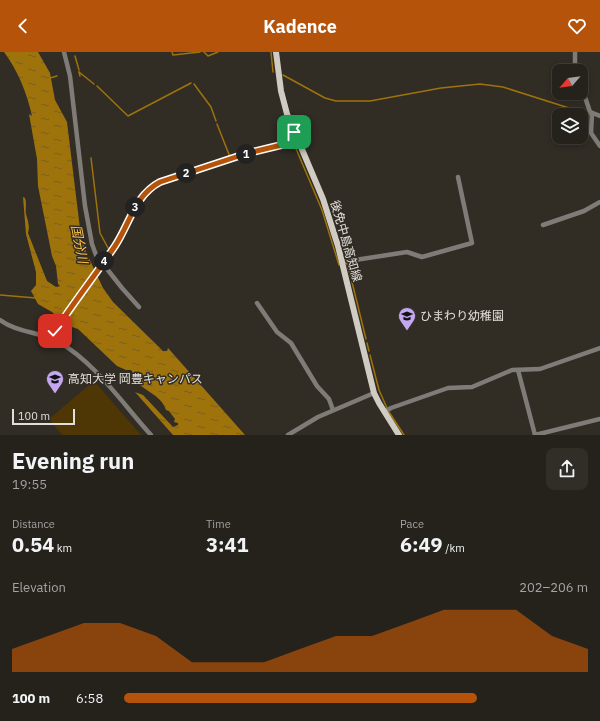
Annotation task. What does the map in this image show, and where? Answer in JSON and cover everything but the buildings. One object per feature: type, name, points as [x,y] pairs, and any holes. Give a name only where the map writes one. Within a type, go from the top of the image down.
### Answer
[{"type":"main road","name":"後免中島高知線","points":[[276,52],[281,91],[287,114],[325,205],[342,262],[374,393],[399,435]]},
{"type":"street","points":[[64,52],[70,76],[88,225],[96,255],[101,263],[139,307]]},
{"type":"street","points":[[575,52],[575,64]]},
{"type":"street","points":[[587,100],[592,114],[591,133],[600,146]]},
{"type":"street","points":[[592,114],[600,116]]},
{"type":"street","points":[[52,339],[55,331],[118,240],[132,212],[146,193],[156,184],[248,153],[298,141]]},
{"type":"street","points":[[342,262],[406,252],[422,257],[472,243],[458,177]]},
{"type":"street","points":[[543,225],[584,211],[600,202]]},
{"type":"street","points":[[257,303],[277,332],[291,343],[317,386],[328,399],[333,410]]},
{"type":"street","points":[[0,320],[7,325],[52,339],[85,361],[151,435]]},
{"type":"street","points":[[384,412],[442,389],[472,387],[512,370],[540,369],[600,348]]},
{"type":"street","points":[[518,370],[535,435],[600,419]]},
{"type":"street","points":[[288,435],[307,423],[333,410],[374,393]]},
{"type":"shaded area","points":[[94,381],[141,435],[62,435],[49,419]]},
{"type":"water","name":"国分川","points":[[4,52],[38,52],[50,73],[55,100],[67,122],[81,237],[86,252],[103,288],[113,302],[163,351],[167,351],[168,348],[245,435],[173,435],[135,392],[143,395],[173,427],[178,425],[178,423],[174,422],[175,419],[169,411],[166,410],[159,399],[139,384],[131,370],[126,370],[117,366],[78,329],[66,325],[52,312],[38,304],[31,291],[36,285],[36,272],[26,234],[23,197],[26,200],[26,212],[29,226],[28,233],[47,281],[56,287],[60,286],[58,284],[56,266],[52,256],[38,186],[37,159],[29,114],[32,116],[21,82],[14,67]]},
{"type":"waterway","points":[[172,52],[173,55],[200,52]]},
{"type":"waterway","points":[[204,52],[208,56],[218,52]]},
{"type":"waterway","points":[[271,52],[273,72]]},
{"type":"waterway","points":[[75,56],[79,70]]},
{"type":"waterway","points":[[79,72],[94,84]]},
{"type":"waterway","points":[[79,72],[80,76]]},
{"type":"waterway","points":[[283,75],[325,98],[336,101],[370,101],[441,88],[480,84],[503,87],[591,115]]},
{"type":"waterway","points":[[50,78],[57,76]]},
{"type":"waterway","points":[[97,86],[128,116],[191,83]]},
{"type":"waterway","points":[[194,84],[211,107],[216,121]]},
{"type":"waterway","points":[[217,124],[230,157]]},
{"type":"waterway","points":[[294,144],[322,210],[339,265]]},
{"type":"waterway","points":[[91,158],[100,233],[108,248]]},
{"type":"waterway","points":[[347,264],[351,278]]},
{"type":"waterway","points":[[352,282],[366,339]]},
{"type":"waterway","points":[[0,295],[36,298]]},
{"type":"waterway","points":[[367,343],[369,351]]},
{"type":"waterway","points":[[370,355],[379,390],[387,408]]},
{"type":"waterway","points":[[389,412],[404,435]]},
{"type":"place","name":"ひまわり幼稚園","points":[[407,331]]},
{"type":"place","name":"高知大学 岡豊キャンパス","points":[[55,394]]},
{"type":"route","points":[[55,331],[116,244],[132,212],[146,193],[156,184],[244,154],[298,141],[294,132]]}]
